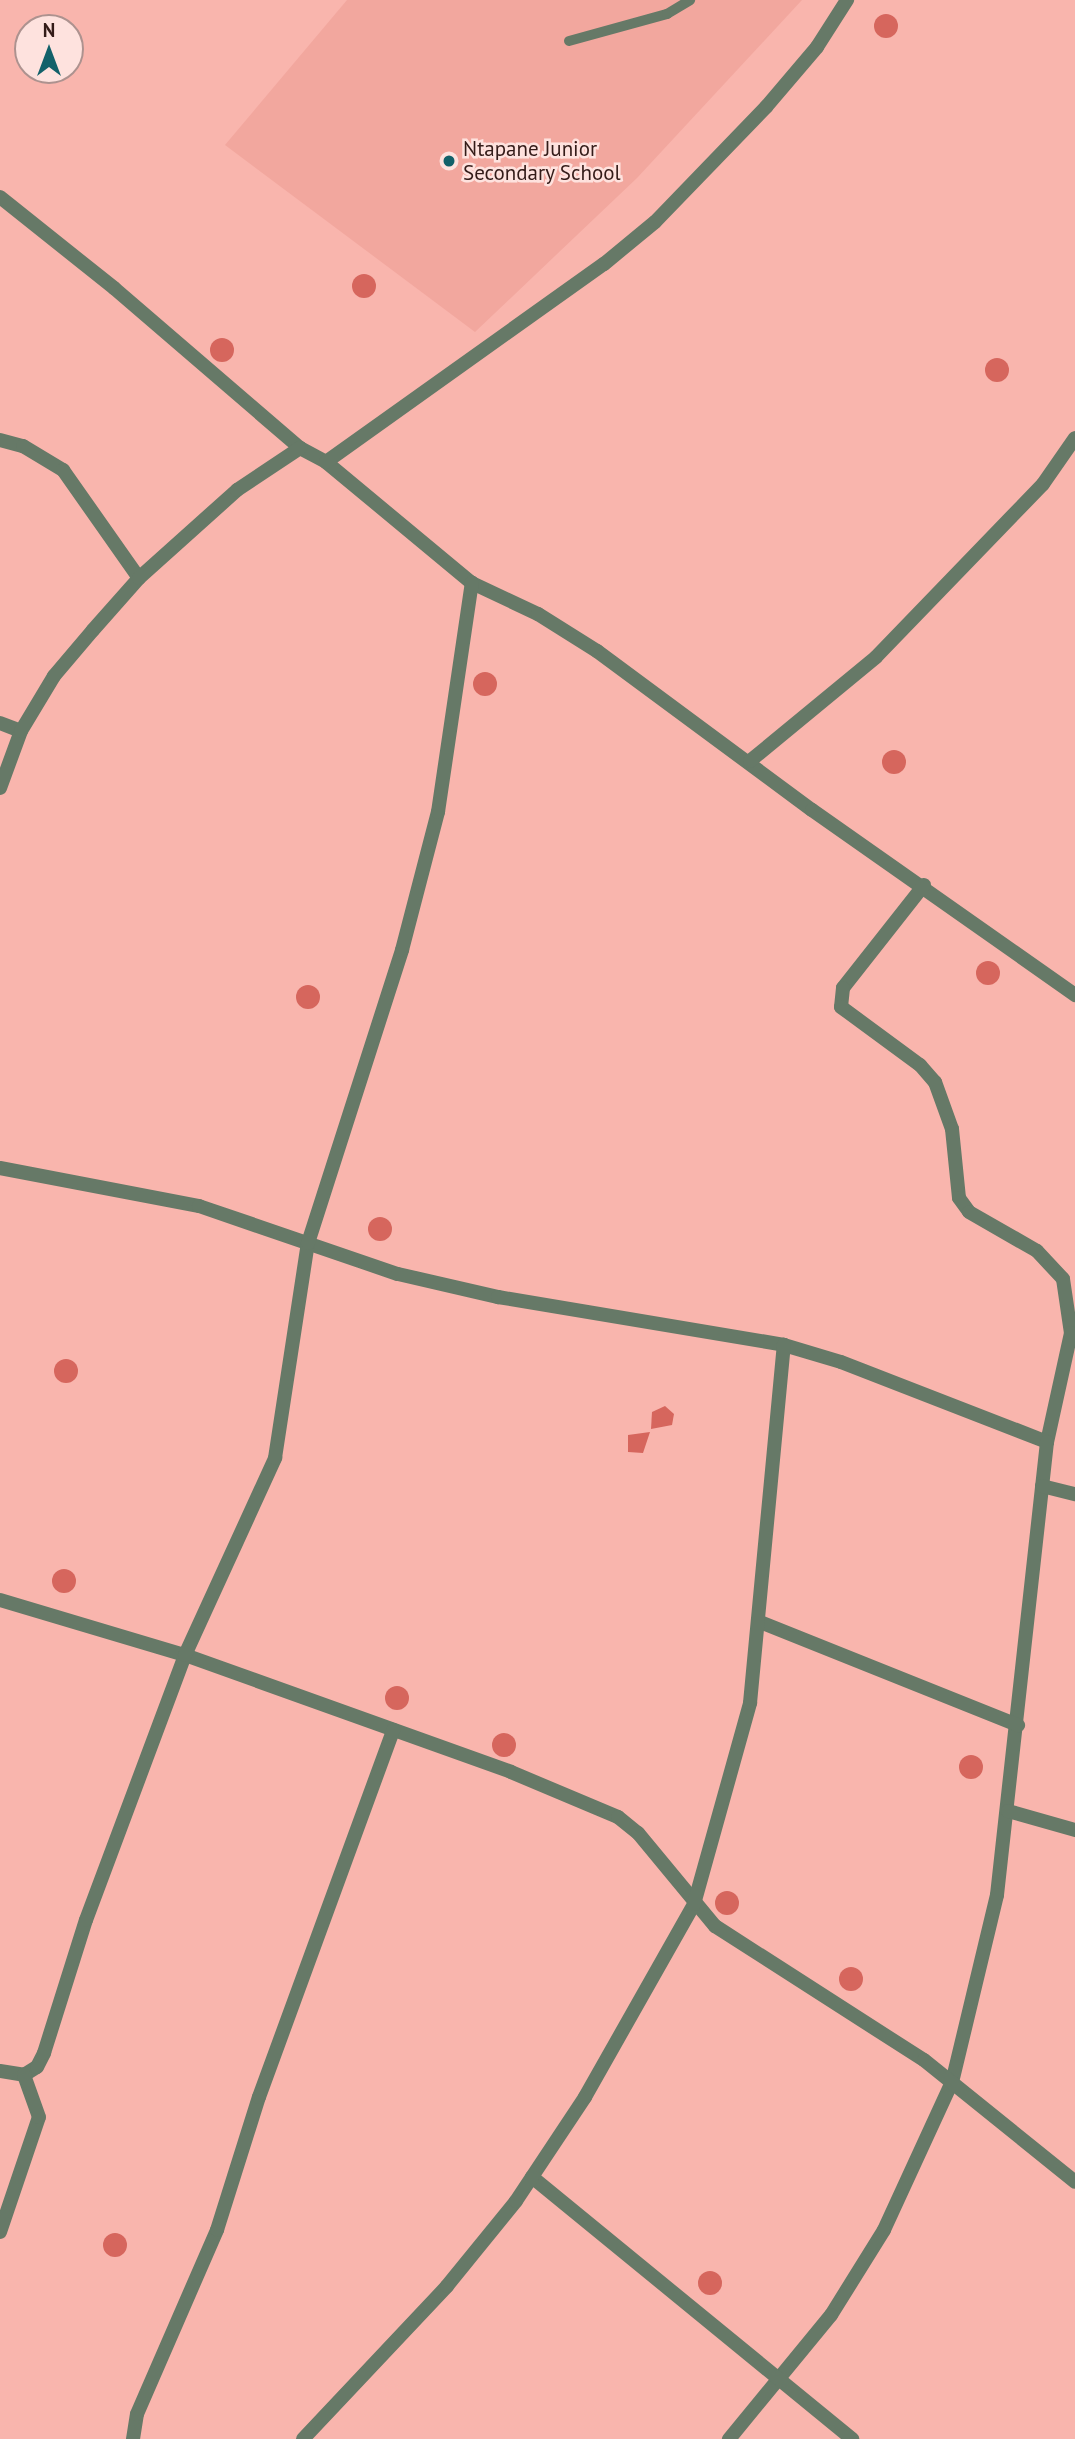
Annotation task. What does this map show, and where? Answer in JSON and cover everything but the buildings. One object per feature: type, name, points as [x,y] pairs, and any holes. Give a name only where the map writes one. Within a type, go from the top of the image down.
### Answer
[{"type":"street","points":[[326,462],[604,264],[655,222],[766,107],[817,47],[848,0]]},
{"type":"street","points":[[0,197],[114,288],[300,448],[326,462],[472,583],[538,614],[597,651],[750,761],[812,810],[924,885],[1075,995]]},
{"type":"street","points":[[750,761],[876,657],[1043,484],[1075,438]]},
{"type":"street","points":[[0,440],[23,446],[63,470],[139,578]]},
{"type":"street","points":[[0,788],[21,731],[54,676],[139,578],[237,490],[300,448]]},
{"type":"street","points":[[0,2071],[24,2075],[37,2067],[44,2053],[86,1920],[185,1655],[275,1458],[307,1243],[402,950],[438,812],[472,583]]},
{"type":"street","points":[[0,723],[21,731]]},
{"type":"street","points":[[729,2439],[780,2382],[831,2315],[884,2230],[952,2082],[976,1999],[1008,1811],[1046,1442],[1071,1333],[1069,1278],[1037,1251],[969,1212],[959,1198],[952,1129],[935,1082],[920,1065],[841,1007],[843,988],[924,885]]},
{"type":"street","points":[[0,1168],[199,1206],[398,1275],[498,1297],[784,1345],[841,1362],[1046,1442]]},
{"type":"street","points":[[303,2439],[447,2286],[532,2177],[585,2096],[694,1904],[736,1767],[750,1703],[760,1622],[760,1567],[784,1345]]},
{"type":"street","points":[[1042,1486],[1075,1494]]},
{"type":"street","points":[[0,1600],[185,1655],[587,1800],[618,1817],[638,1833],[694,1904],[738,1943],[881,2032],[952,2082],[1075,2182]]},
{"type":"street","points":[[760,1622],[1018,1725]]},
{"type":"street","points":[[130,2435],[218,2230],[259,2097],[393,1730]]},
{"type":"street","points":[[1008,1811],[1075,1829]]},
{"type":"street","points":[[0,2232],[39,2117],[24,2075]]},
{"type":"street","points":[[532,2177],[852,2439]]},
{"type":"lane","points":[[569,41],[667,14],[690,0]]},
{"type":"shaded area","name":"Ntapane Junior Secondary School","points":[[347,0],[802,0],[637,178],[475,332],[225,145]]},
{"type":"place","name":"Ntapane Junior Secondary School","points":[[449,161]]}]
